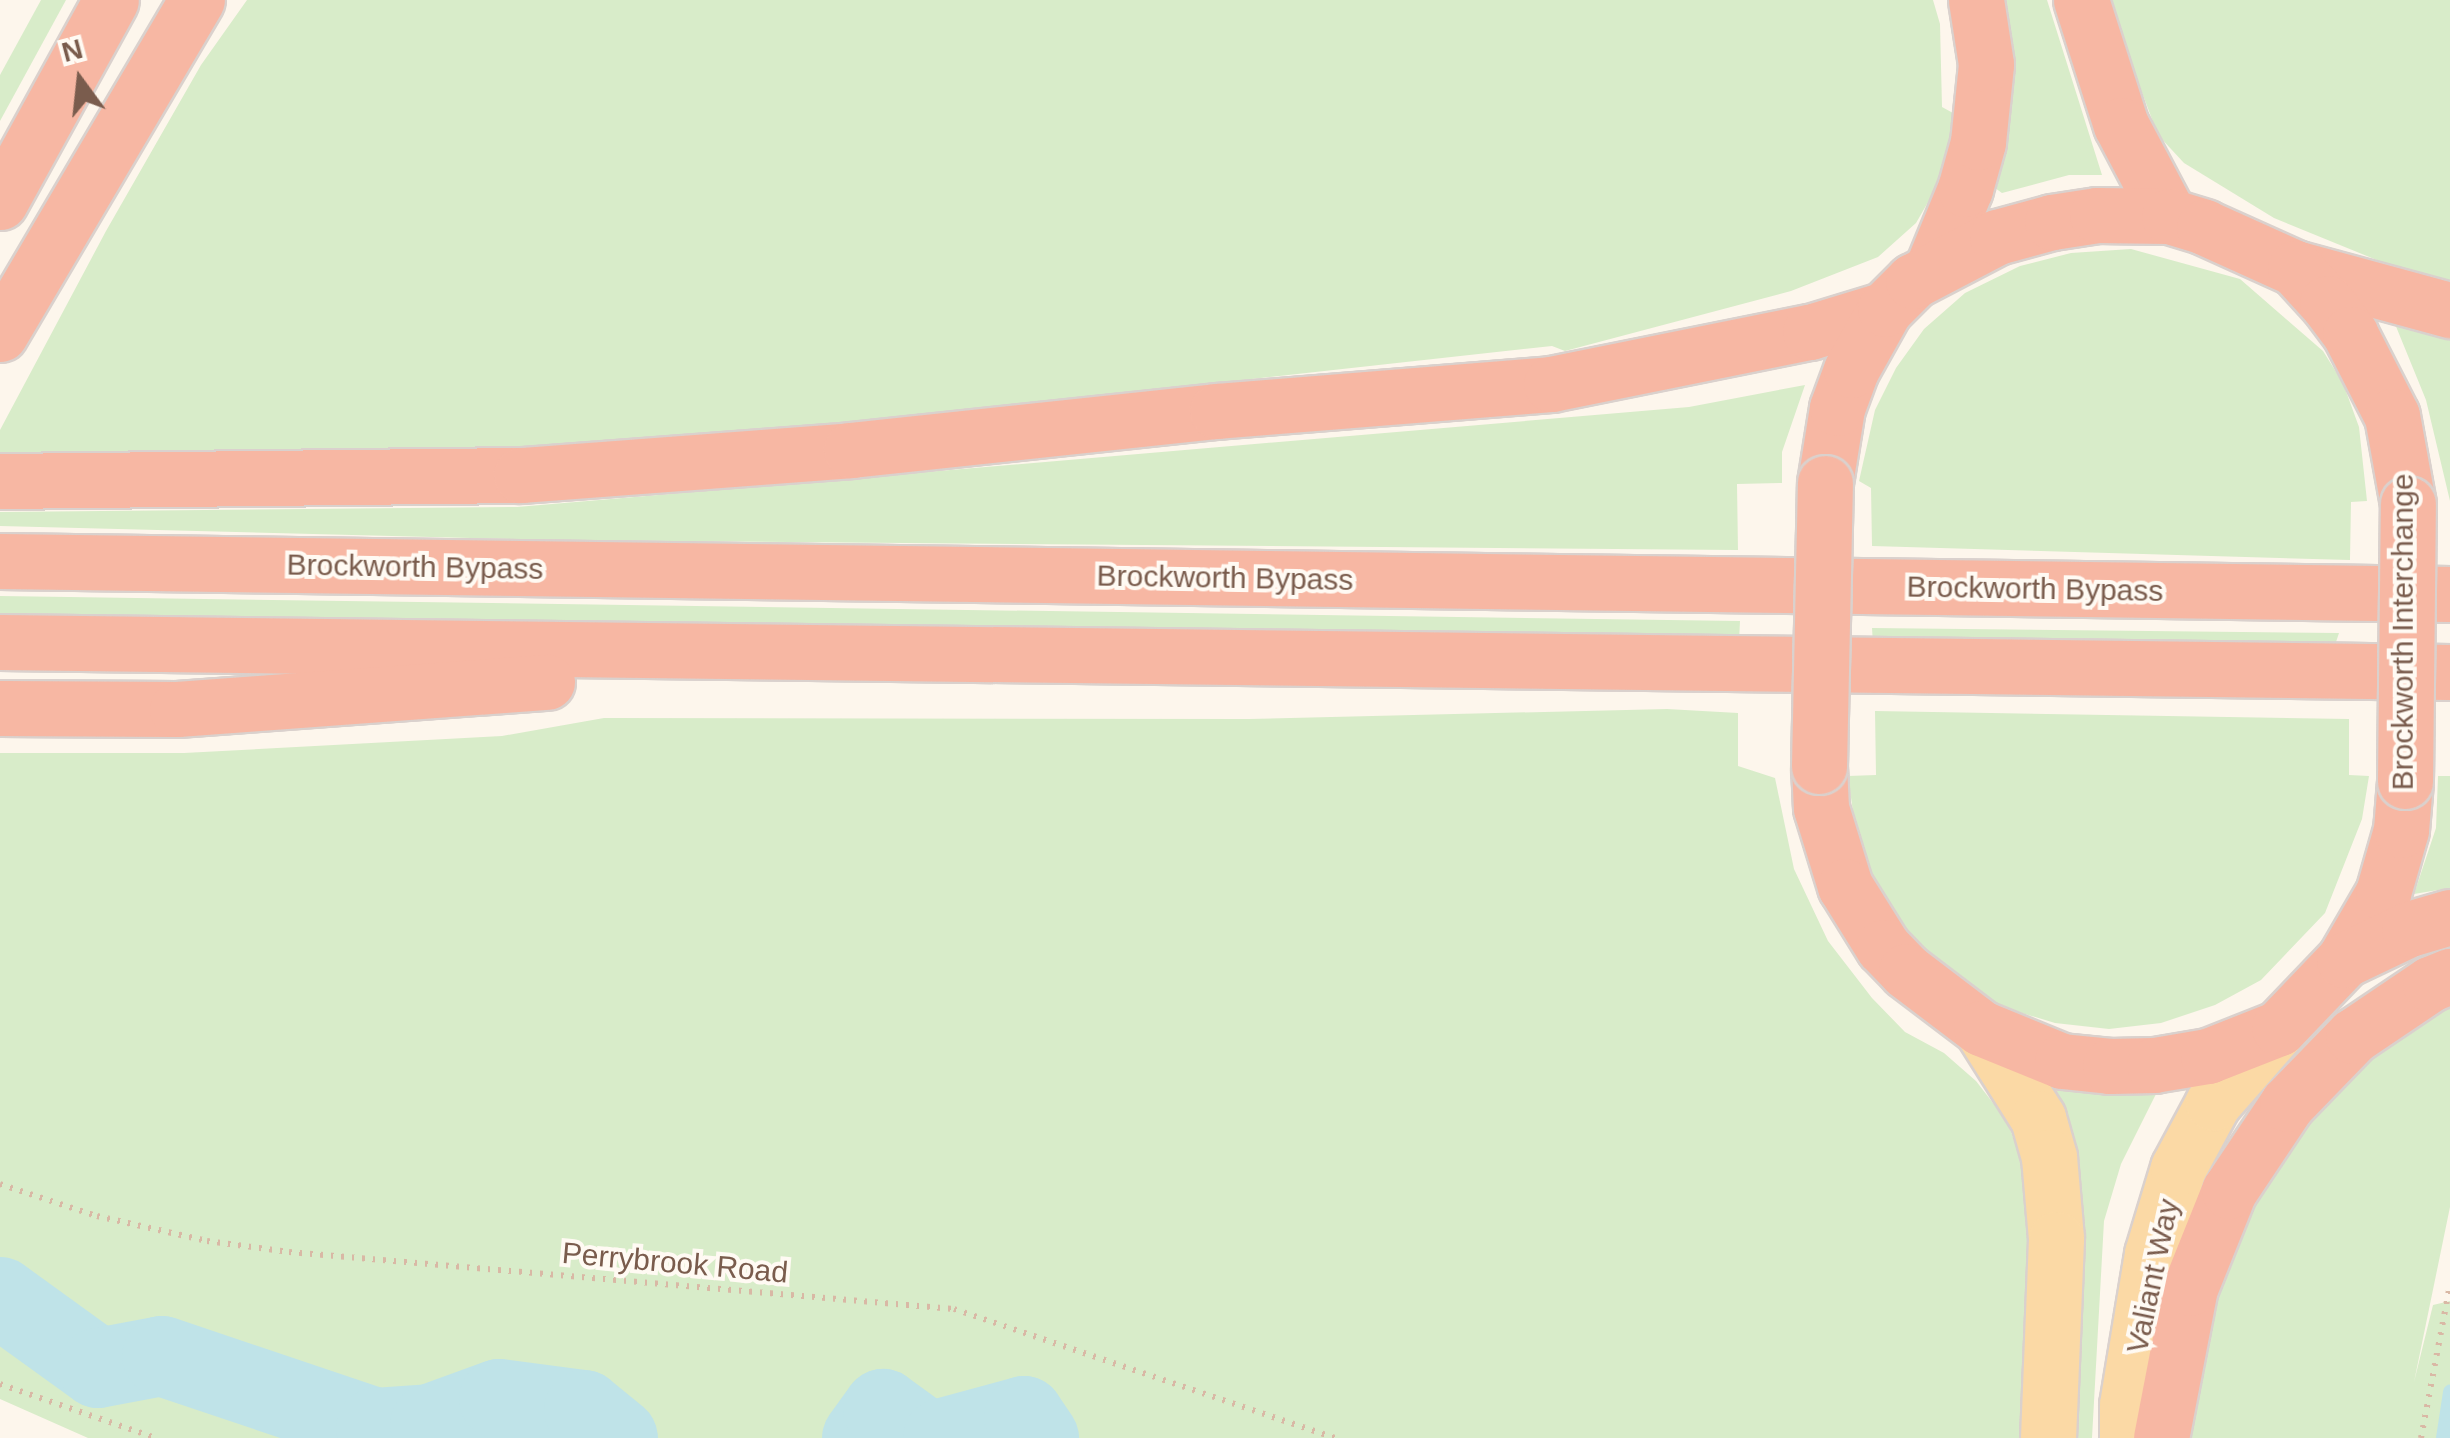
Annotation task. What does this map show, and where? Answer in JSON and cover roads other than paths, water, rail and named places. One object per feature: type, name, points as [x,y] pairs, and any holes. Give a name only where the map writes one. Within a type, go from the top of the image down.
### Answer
[{"type":"highway","points":[[0,202],[112,0]]},
{"type":"highway","points":[[10,318],[197,0]]},
{"type":"highway","points":[[1932,269],[1965,189],[1978,142],[1986,64],[1976,0]]},
{"type":"highway","points":[[2081,0],[2121,125],[2169,216]]},
{"type":"highway","name":"Brockworth Interchange","points":[[2097,215],[2169,216],[2204,227],[2295,268],[2328,303],[2372,371],[2392,416],[2408,504],[2401,830],[2384,893],[2344,960],[2280,1028],[2208,1056],[2154,1065],[2062,1061],[1981,1028],[1906,971],[1862,918],[1832,850],[1821,808],[1825,483],[1844,389],[1885,308],[1932,269],[1997,237],[2052,222],[2097,215]]},
{"type":"highway","points":[[2295,268],[2450,310]]},
{"type":"highway","points":[[0,480],[521,475],[852,450],[1217,411],[1551,384],[1810,332],[1885,308]]},
{"type":"highway","name":"Brockworth Bypass","points":[[0,561],[2450,594]]},
{"type":"highway","points":[[0,642],[894,656],[2450,672]]},
{"type":"highway","points":[[0,708],[177,709],[894,656]]},
{"type":"highway","points":[[2344,960],[2409,929],[2450,917]]},
{"type":"highway","points":[[2160,1438],[2190,1288],[2228,1191],[2287,1104],[2354,1036],[2430,984],[2450,976]]},
{"type":"main road","points":[[1981,1028],[2038,1118],[2055,1192],[2048,1438]]},
{"type":"main road","name":"Valiant Way","points":[[2127,1438],[2127,1405],[2152,1254],[2178,1168],[2213,1103],[2280,1028]]},
{"type":"waterway","points":[[0,1297],[98,1368],[162,1356],[376,1428],[430,1424],[499,1399],[584,1410],[618,1438]]},
{"type":"waterway","points":[[2443,1438],[2450,1392]]},
{"type":"waterway","points":[[862,1438],[883,1409],[923,1438]]},
{"type":"waterway","points":[[943,1438],[1024,1416],[1039,1438]]}]
